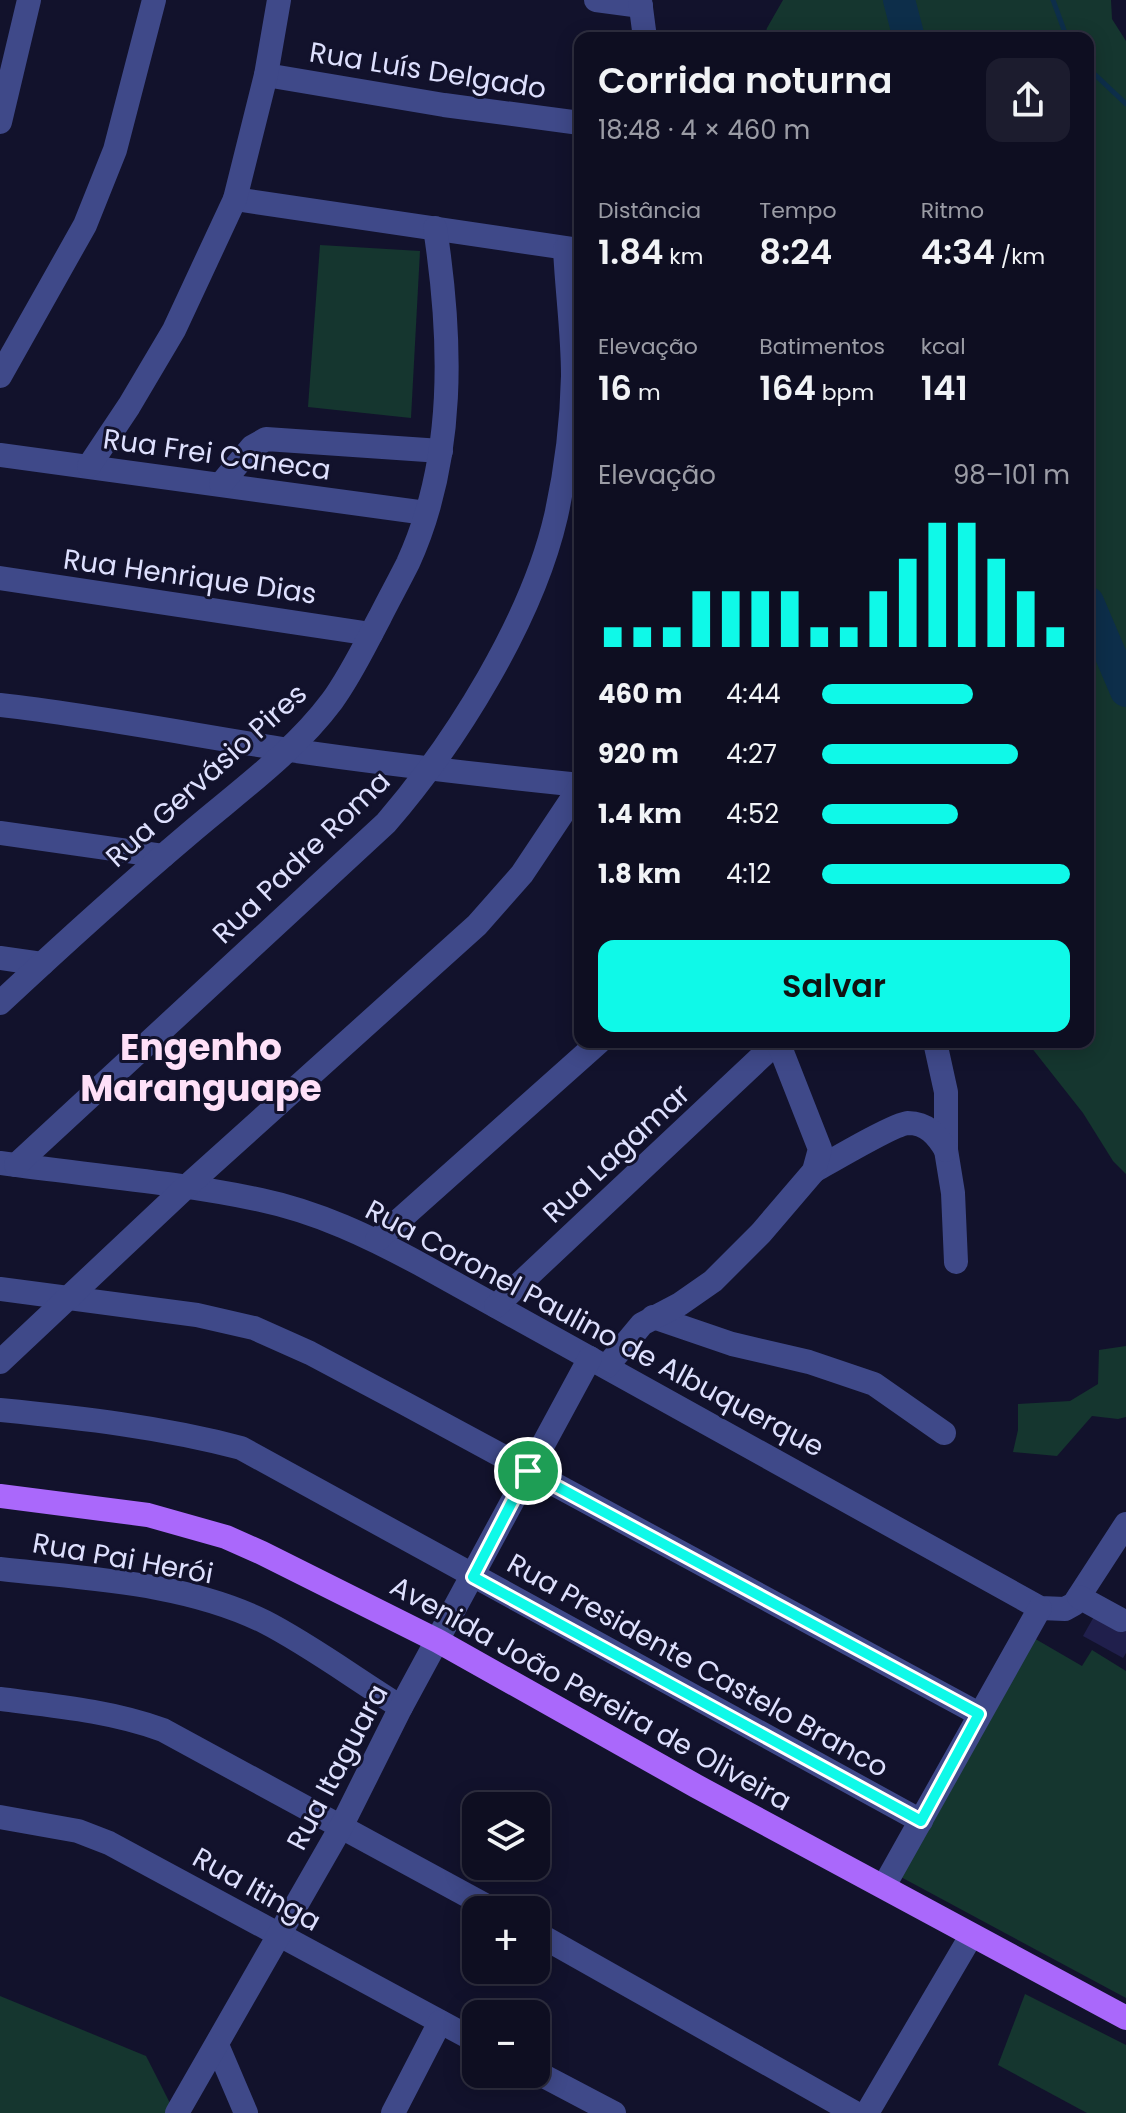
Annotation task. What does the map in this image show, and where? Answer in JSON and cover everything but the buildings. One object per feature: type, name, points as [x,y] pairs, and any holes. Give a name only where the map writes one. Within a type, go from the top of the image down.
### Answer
[{"type":"main road","name":"Avenida João Pereira de Oliveira","points":[[0,1496],[148,1515],[226,1537],[438,1641],[696,1786],[1126,2018]]},
{"type":"street","points":[[0,122],[29,0]]},
{"type":"street","points":[[0,376],[85,225],[115,150],[154,0]]},
{"type":"street","points":[[89,466],[174,330],[235,199],[266,75],[279,0]]},
{"type":"street","points":[[596,0],[640,3],[644,32]]},
{"type":"street","name":"Rua Luís Delgado","points":[[266,75],[444,105],[574,122]]},
{"type":"street","points":[[235,199],[572,250]]},
{"type":"street","name":"Rua Gervásio Pires","points":[[0,1003],[163,856],[287,750],[331,703],[371,634],[409,561],[426,513],[441,451],[447,397],[447,355],[442,271],[435,228]]},
{"type":"street","name":"Rua Padre Roma","points":[[8,1164],[320,887],[386,823],[429,769],[504,646],[534,585],[556,516],[566,455],[573,375],[572,250]]},
{"type":"street","points":[[221,484],[252,447],[266,439],[441,451]]},
{"type":"street","name":"Rua Frei Caneca","points":[[0,455],[426,513]]},
{"type":"street","name":"Rua Henrique Dias","points":[[0,578],[371,634]]},
{"type":"street","points":[[0,705],[89,715],[287,750],[574,785]]},
{"type":"street","points":[[0,1362],[185,1188],[477,925],[522,874],[574,795]]},
{"type":"street","points":[[0,833],[163,856]]},
{"type":"street","points":[[0,958],[42,964]]},
{"type":"street","points":[[377,1240],[592,1048]]},
{"type":"street","name":"Rua Lagamar","points":[[496,1306],[772,1048]]},
{"type":"street","points":[[780,1048],[820,1149],[814,1171]]},
{"type":"street","points":[[936,1048],[946,1092],[946,1150],[953,1193],[956,1262]]},
{"type":"street","points":[[814,1171],[903,1124],[926,1127],[938,1136],[946,1150]]},
{"type":"street","name":"Rua Coronel Paulino de Albuquerque","points":[[8,1164],[262,1200],[330,1220],[377,1240],[1040,1608]]},
{"type":"street","name":"Rua Itaguara","points":[[177,2113],[341,1827],[401,1707],[528,1471],[599,1362],[653,1317],[680,1304],[713,1281],[761,1233],[814,1171]]},
{"type":"street","points":[[0,1289],[197,1315],[254,1328],[310,1353],[979,1714]]},
{"type":"street","points":[[653,1317],[732,1344],[809,1362],[874,1384],[944,1433]]},
{"type":"street","name":"Rua Presidente Castelo Branco","points":[[0,1410],[84,1418],[191,1434],[241,1448],[277,1465],[318,1492],[921,1821]]},
{"type":"street","points":[[884,1886],[1040,1608],[1065,1609],[1079,1597],[1126,1524]]},
{"type":"street","name":"Rua Pai Herói","points":[[0,1569],[147,1587],[233,1609],[266,1623],[401,1707]]},
{"type":"street","points":[[1079,1597],[1121,1620]]},
{"type":"street","points":[[0,1699],[100,1713],[136,1720],[163,1730],[468,1896]]},
{"type":"street","name":"Rua Itinga","points":[[0,1817],[78,1831],[109,1843],[462,2034]]},
{"type":"street","points":[[867,2113],[971,1936]]},
{"type":"street","points":[[550,1941],[855,2113]]},
{"type":"street","points":[[393,2113],[440,2022]]},
{"type":"street","points":[[217,2045],[246,2113]]},
{"type":"street","points":[[550,2079],[614,2113]]},
{"type":"green space","points":[[783,0],[1111,0],[1112,19],[1126,41],[1126,1174],[1113,1161],[1083,1113],[1032,1048],[1094,1048],[1094,32],[766,32]]},
{"type":"green space","points":[[320,245],[420,251],[411,418],[308,407]]},
{"type":"green space","points":[[1126,1346],[1126,1417],[1092,1416],[1057,1456],[1013,1452],[1018,1430],[1018,1404],[1070,1401],[1098,1384],[1099,1350]]},
{"type":"green space","points":[[1032,1637],[1082,1666],[1092,1650],[1126,1671],[1126,1998],[899,1876]]},
{"type":"green space","points":[[1025,1994],[1126,2045],[1126,2113],[1087,2113],[998,2065]]},
{"type":"green space","points":[[0,1996],[146,2056],[175,2113],[0,2113]]},
{"type":"waterway","points":[[899,0],[907,32]]},
{"type":"waterway","points":[[1053,0],[1065,32]]},
{"type":"waterway","points":[[1094,74],[1126,104]]},
{"type":"waterway","points":[[1094,616],[1126,691]]},
{"type":"district","name":"Engenho Maranguape","points":[[201,1068]]},
{"type":"route","points":[[528,1471],[979,1714],[921,1821],[473,1577],[528,1471]]}]
